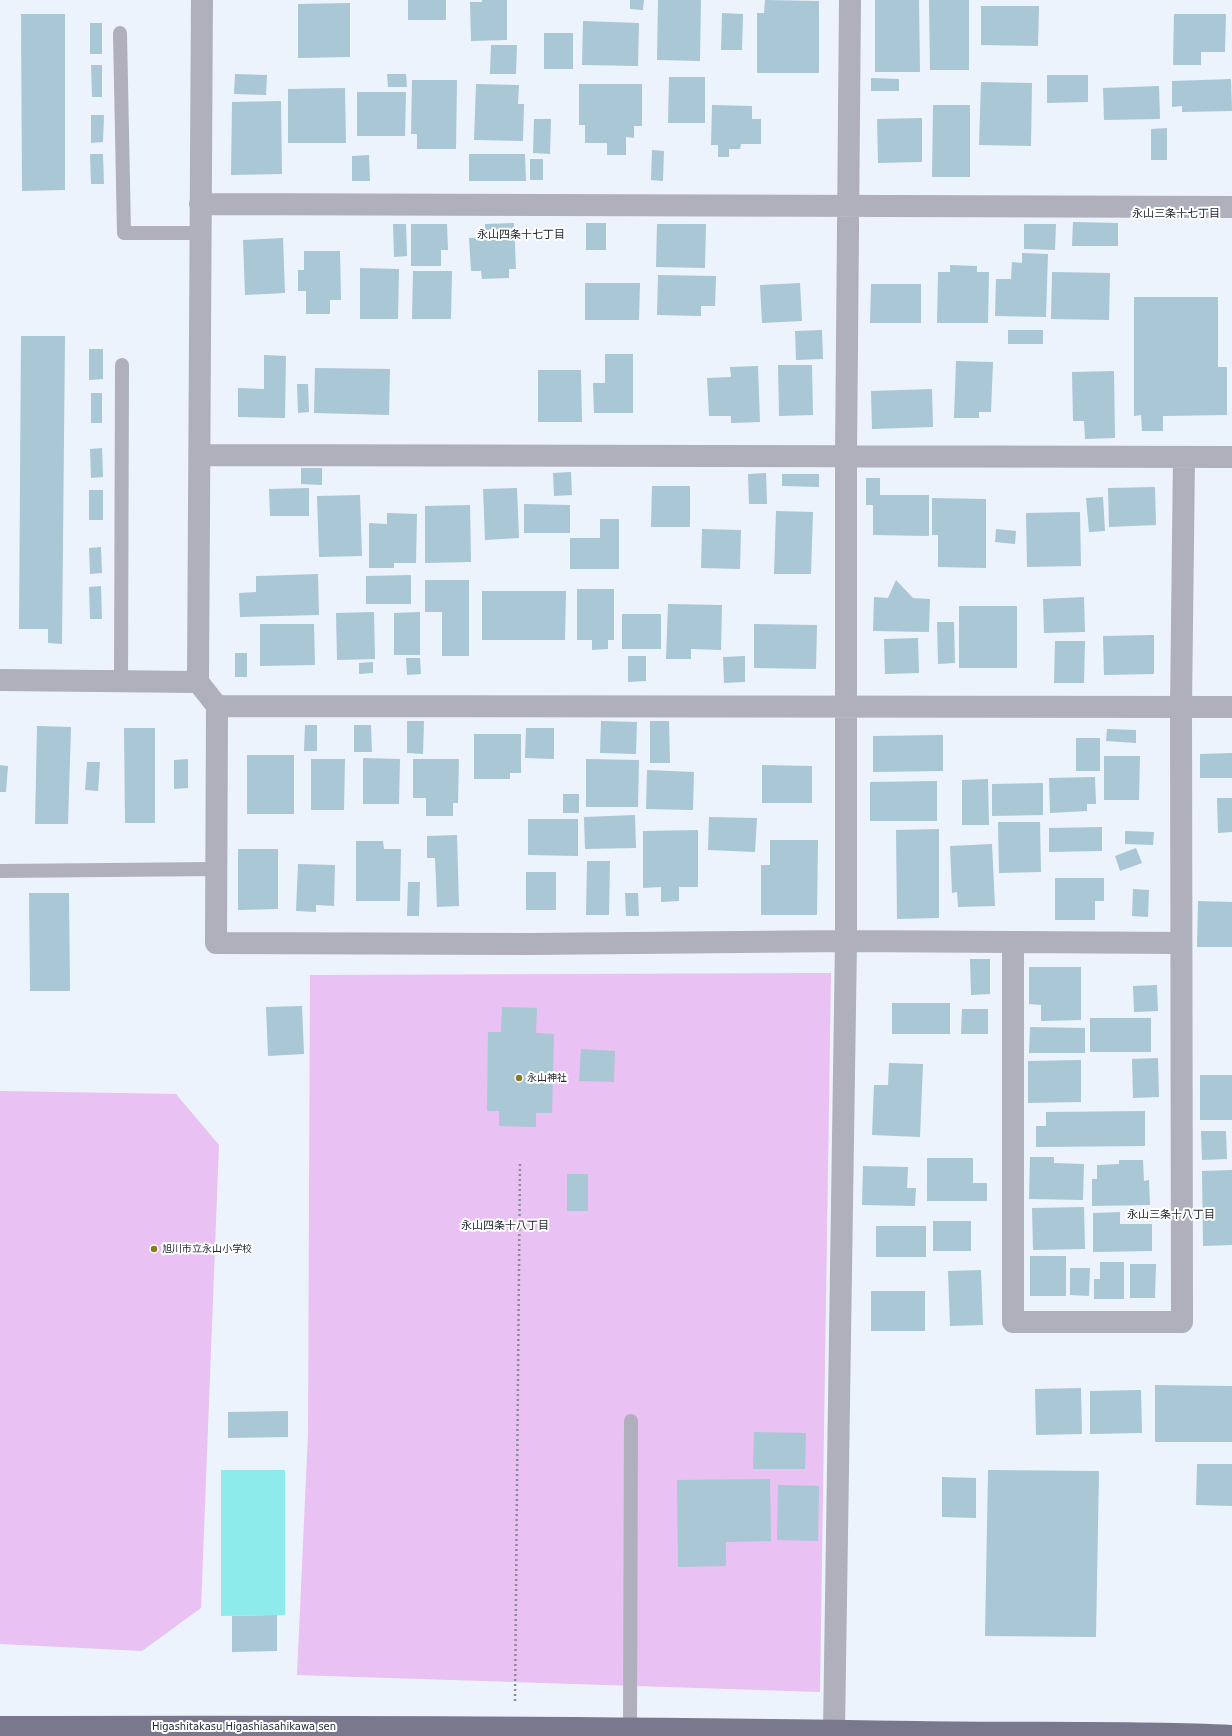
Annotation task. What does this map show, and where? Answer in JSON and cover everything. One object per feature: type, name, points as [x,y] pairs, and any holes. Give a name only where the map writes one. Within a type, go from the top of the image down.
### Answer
[{"type":"main road","name":"Higashitakasu Higashiasahikawa sen","points":[[0,1727],[514,1732],[630,1729],[1168,1734],[1232,1736]]},
{"type":"street","points":[[202,0],[200,204],[201,456],[198,682],[217,706],[216,943],[528,944],[846,941],[1181,943]]},
{"type":"street","points":[[834,1731],[846,941],[846,456],[850,0]]},
{"type":"street","points":[[200,204],[1232,207]]},
{"type":"street","points":[[201,456],[1232,457]]},
{"type":"street","points":[[1013,943],[1013,1322],[1182,1322],[1181,706],[1184,457]]},
{"type":"street","points":[[0,680],[198,682]]},
{"type":"street","points":[[217,706],[1181,706],[1232,708]]},
{"type":"lane","points":[[120,33],[124,233],[200,233]]},
{"type":"lane","points":[[121,681],[122,364]]},
{"type":"lane","points":[[0,871],[216,869]]},
{"type":"lane","points":[[630,1729],[631,1421]]},
{"type":"path","points":[[514,1732],[520,1162]]},
{"type":"shaded area","points":[[831,973],[820,1692],[297,1675],[308,1434],[310,975]]},
{"type":"shaded area","points":[[0,1091],[176,1094],[219,1145],[201,1608],[142,1651],[0,1644]]},
{"type":"water","points":[[221,1470],[285,1470],[285,1615],[221,1616]]},
{"type":"building","points":[[408,0],[446,0],[446,20],[408,20]]},
{"type":"building","points":[[482,0],[507,0],[507,40],[471,41],[470,2],[482,2]]},
{"type":"building","points":[[630,0],[644,0],[643,10],[630,9]]},
{"type":"building","points":[[658,0],[701,0],[700,61],[657,60]]},
{"type":"building","points":[[765,0],[819,1],[819,73],[757,73],[757,13],[764,13]]},
{"type":"building","points":[[875,0],[919,0],[920,72],[875,72]]},
{"type":"building","points":[[929,0],[969,0],[969,70],[930,70]]},
{"type":"building","points":[[350,3],[350,57],[298,58],[298,4]]},
{"type":"building","points":[[981,6],[1039,6],[1038,46],[981,45]]},
{"type":"building","points":[[722,13],[743,14],[742,50],[721,50]]},
{"type":"building","points":[[21,14],[65,14],[65,190],[22,191]]},
{"type":"building","points":[[1174,14],[1226,14],[1225,52],[1201,52],[1201,65],[1173,65]]},
{"type":"building","points":[[583,21],[639,23],[638,66],[582,65]]},
{"type":"building","points":[[90,23],[102,23],[102,54],[90,54]]},
{"type":"building","points":[[544,33],[573,33],[573,69],[544,69]]},
{"type":"building","points":[[491,45],[517,45],[516,74],[490,74]]},
{"type":"building","points":[[91,65],[102,65],[102,97],[92,97]]},
{"type":"building","points":[[235,74],[267,75],[266,95],[234,94]]},
{"type":"building","points":[[387,74],[406,74],[407,87],[388,87]]},
{"type":"building","points":[[1047,75],[1088,75],[1088,102],[1047,103]]},
{"type":"building","points":[[669,77],[705,77],[705,123],[668,123]]},
{"type":"building","points":[[871,78],[899,79],[899,91],[871,91]]},
{"type":"building","points":[[1231,79],[1232,111],[1182,112],[1182,106],[1172,107],[1172,81]]},
{"type":"building","points":[[412,80],[457,80],[456,149],[417,149],[417,134],[411,134]]},
{"type":"building","points":[[981,82],[1032,83],[1031,146],[979,145]]},
{"type":"building","points":[[476,84],[519,85],[518,104],[524,104],[523,141],[474,140]]},
{"type":"building","points":[[579,84],[642,84],[642,126],[634,126],[634,138],[626,137],[626,155],[607,155],[607,143],[585,143],[585,125],[579,125]]},
{"type":"building","points":[[1159,86],[1160,119],[1104,120],[1103,88]]},
{"type":"building","points":[[345,88],[346,143],[288,143],[288,89]]},
{"type":"building","points":[[357,92],[406,92],[405,136],[357,136]]},
{"type":"building","points":[[281,101],[282,174],[231,175],[232,102]]},
{"type":"building","points":[[712,105],[752,106],[752,119],[761,119],[761,144],[741,144],[740,149],[729,149],[729,157],[718,157],[718,145],[711,145]]},
{"type":"building","points":[[933,105],[970,105],[970,177],[932,177]]},
{"type":"building","points":[[91,115],[104,115],[103,142],[91,143]]},
{"type":"building","points":[[922,118],[922,162],[878,163],[877,119]]},
{"type":"building","points":[[534,119],[551,119],[550,154],[533,153]]},
{"type":"building","points":[[1167,128],[1167,160],[1151,160],[1151,129]]},
{"type":"building","points":[[652,150],[664,151],[663,181],[651,180]]},
{"type":"building","points":[[90,154],[103,154],[104,184],[91,184]]},
{"type":"building","points":[[469,154],[525,154],[526,181],[469,181]]},
{"type":"building","points":[[369,155],[370,181],[352,181],[352,156]]},
{"type":"building","points":[[530,159],[543,159],[543,180],[530,180]]},
{"type":"building","points":[[1073,222],[1118,223],[1118,246],[1072,246]]},
{"type":"building","points":[[514,223],[516,269],[509,269],[509,278],[482,279],[481,271],[471,271],[469,238],[485,237],[485,224]]},
{"type":"building","points":[[586,223],[606,223],[606,250],[586,250]]},
{"type":"building","points":[[393,224],[406,224],[407,256],[394,257]]},
{"type":"building","points":[[411,224],[447,224],[448,250],[441,250],[441,266],[411,266]]},
{"type":"building","points":[[657,224],[706,224],[705,268],[656,267]]},
{"type":"building","points":[[1024,224],[1056,224],[1055,250],[1024,249]]},
{"type":"building","points":[[283,238],[285,293],[245,295],[243,240]]},
{"type":"building","points":[[304,251],[340,251],[341,300],[330,300],[330,314],[306,314],[306,291],[298,291],[298,270],[304,270]]},
{"type":"building","points":[[1022,253],[1048,254],[1046,317],[995,316],[996,279],[1011,279],[1012,262],[1022,263]]},
{"type":"building","points":[[950,265],[977,266],[977,272],[989,272],[988,323],[937,323],[938,272],[950,272]]},
{"type":"building","points":[[360,268],[399,269],[398,319],[360,319]]},
{"type":"building","points":[[413,271],[452,271],[451,319],[412,319]]},
{"type":"building","points":[[1052,272],[1110,273],[1109,320],[1051,319]]},
{"type":"building","points":[[658,275],[716,276],[715,306],[701,306],[701,316],[657,315]]},
{"type":"building","points":[[585,283],[640,283],[639,320],[585,320]]},
{"type":"building","points":[[800,283],[802,321],[762,323],[760,285]]},
{"type":"building","points":[[871,284],[921,284],[921,323],[870,323]]},
{"type":"building","points":[[1134,297],[1218,297],[1218,367],[1227,367],[1227,415],[1163,416],[1163,431],[1142,431],[1141,415],[1134,416]]},
{"type":"building","points":[[822,330],[823,359],[796,360],[795,331]]},
{"type":"building","points":[[1008,330],[1043,330],[1043,344],[1008,344]]},
{"type":"building","points":[[21,336],[65,336],[62,644],[48,643],[48,629],[19,629]]},
{"type":"building","points":[[89,349],[103,349],[103,379],[89,380]]},
{"type":"building","points":[[605,354],[633,354],[633,413],[594,413],[593,383],[605,383]]},
{"type":"building","points":[[264,355],[286,356],[285,418],[238,417],[238,388],[264,389]]},
{"type":"building","points":[[956,361],[993,362],[991,412],[979,412],[979,418],[954,418]]},
{"type":"building","points":[[778,365],[812,365],[813,415],[779,416]]},
{"type":"building","points":[[758,366],[760,422],[731,423],[731,416],[709,416],[707,378],[731,377],[730,367]]},
{"type":"building","points":[[315,368],[390,369],[389,415],[314,413]]},
{"type":"building","points":[[538,370],[581,370],[582,422],[538,422]]},
{"type":"building","points":[[1114,371],[1115,438],[1085,439],[1084,421],[1073,421],[1072,372]]},
{"type":"building","points":[[297,384],[308,384],[309,412],[298,413]]},
{"type":"building","points":[[932,389],[933,427],[872,429],[871,391]]},
{"type":"building","points":[[91,393],[102,393],[102,423],[91,423]]},
{"type":"building","points":[[102,448],[103,477],[91,478],[90,449]]},
{"type":"building","points":[[301,468],[322,468],[322,485],[301,484]]},
{"type":"building","points":[[571,472],[572,495],[554,496],[553,473]]},
{"type":"building","points":[[766,473],[767,504],[749,504],[748,474]]},
{"type":"building","points":[[782,474],[819,474],[819,487],[782,486]]},
{"type":"building","points":[[866,478],[880,478],[880,495],[929,495],[929,536],[873,535],[873,505],[866,505]]},
{"type":"building","points":[[652,486],[690,486],[690,527],[651,527]]},
{"type":"building","points":[[1155,487],[1156,525],[1109,527],[1108,488]]},
{"type":"building","points":[[309,488],[309,516],[270,516],[269,489]]},
{"type":"building","points":[[517,488],[519,538],[485,540],[483,489]]},
{"type":"building","points":[[89,490],[103,490],[103,520],[89,520]]},
{"type":"building","points":[[360,495],[362,556],[319,557],[317,496]]},
{"type":"building","points":[[1103,497],[1105,531],[1089,532],[1086,498]]},
{"type":"building","points":[[932,498],[986,499],[986,568],[938,567],[938,535],[932,535]]},
{"type":"building","points":[[524,504],[570,505],[570,533],[524,533]]},
{"type":"building","points":[[470,505],[471,562],[425,563],[425,506]]},
{"type":"building","points":[[776,511],[813,512],[811,574],[774,574]]},
{"type":"building","points":[[1080,512],[1081,566],[1027,567],[1026,513]]},
{"type":"building","points":[[387,513],[417,514],[416,563],[394,563],[394,568],[369,568],[369,523],[387,524]]},
{"type":"building","points":[[600,519],[619,519],[619,569],[570,569],[570,538],[600,538]]},
{"type":"building","points":[[702,529],[741,530],[740,569],[701,568]]},
{"type":"building","points":[[996,529],[1016,531],[1015,544],[995,542]]},
{"type":"building","points":[[101,547],[102,573],[90,574],[89,548]]},
{"type":"building","points":[[318,574],[319,615],[240,617],[239,593],[256,592],[256,576]]},
{"type":"building","points":[[411,575],[411,604],[366,604],[366,576]]},
{"type":"building","points":[[425,580],[469,580],[469,656],[442,656],[442,612],[425,612]]},
{"type":"building","points":[[896,580],[913,598],[930,599],[929,632],[873,631],[874,597],[888,598]]},
{"type":"building","points":[[101,586],[102,619],[90,619],[89,587]]},
{"type":"building","points":[[577,589],[614,589],[614,640],[608,640],[608,649],[592,650],[592,640],[577,640]]},
{"type":"building","points":[[482,591],[566,591],[565,640],[482,640]]},
{"type":"building","points":[[1084,597],[1085,632],[1044,633],[1043,599]]},
{"type":"building","points":[[668,604],[722,605],[721,650],[691,649],[691,659],[666,659]]},
{"type":"building","points":[[959,606],[1017,606],[1017,668],[959,668]]},
{"type":"building","points":[[374,612],[375,659],[337,660],[336,613]]},
{"type":"building","points":[[420,612],[420,655],[394,655],[394,613]]},
{"type":"building","points":[[622,614],[661,614],[661,649],[622,649]]},
{"type":"building","points":[[937,622],[954,622],[955,663],[938,664]]},
{"type":"building","points":[[260,624],[314,624],[315,665],[260,666]]},
{"type":"building","points":[[754,624],[817,625],[816,669],[754,668]]},
{"type":"building","points":[[1154,635],[1154,674],[1104,675],[1103,636]]},
{"type":"building","points":[[918,638],[919,673],[885,674],[884,639]]},
{"type":"building","points":[[1055,641],[1085,641],[1084,683],[1054,683]]},
{"type":"building","points":[[235,653],[247,653],[247,677],[235,677]]},
{"type":"building","points":[[628,656],[646,656],[646,681],[628,682]]},
{"type":"building","points":[[745,656],[745,682],[724,683],[723,657]]},
{"type":"building","points":[[406,658],[420,658],[421,674],[407,675]]},
{"type":"building","points":[[373,662],[373,673],[359,674],[359,663]]},
{"type":"building","points":[[407,721],[424,721],[423,754],[407,753]]},
{"type":"building","points":[[601,721],[637,722],[636,754],[600,753]]},
{"type":"building","points":[[650,721],[669,721],[670,763],[650,763]]},
{"type":"building","points":[[305,725],[317,725],[317,751],[304,751]]},
{"type":"building","points":[[354,725],[371,725],[372,752],[354,752]]},
{"type":"building","points":[[37,726],[71,727],[68,824],[35,824]]},
{"type":"building","points":[[124,728],[155,728],[155,823],[125,823]]},
{"type":"building","points":[[526,728],[554,728],[554,759],[525,758]]},
{"type":"building","points":[[1107,729],[1136,730],[1136,743],[1106,741]]},
{"type":"building","points":[[474,734],[521,734],[521,773],[510,773],[510,779],[474,779]]},
{"type":"building","points":[[943,735],[943,771],[873,772],[873,736]]},
{"type":"building","points":[[1076,738],[1100,738],[1100,771],[1076,771]]},
{"type":"building","points":[[1232,753],[1232,778],[1200,778],[1200,754]]},
{"type":"building","points":[[247,755],[294,755],[294,814],[247,814]]},
{"type":"building","points":[[1104,756],[1140,756],[1139,800],[1104,800]]},
{"type":"building","points":[[363,758],[400,759],[399,804],[363,804]]},
{"type":"building","points":[[188,759],[188,788],[174,789],[174,760]]},
{"type":"building","points":[[311,759],[345,759],[344,810],[311,810]]},
{"type":"building","points":[[413,759],[459,759],[458,803],[453,803],[453,816],[426,816],[426,798],[413,798]]},
{"type":"building","points":[[586,759],[639,760],[638,807],[586,807]]},
{"type":"building","points":[[87,762],[100,762],[98,791],[85,790]]},
{"type":"building","points":[[0,765],[8,766],[6,792],[0,792]]},
{"type":"building","points":[[762,765],[812,766],[812,803],[762,803]]},
{"type":"building","points":[[647,770],[694,772],[693,810],[646,809]]},
{"type":"building","points":[[1095,777],[1096,804],[1087,804],[1087,811],[1050,813],[1049,778]]},
{"type":"building","points":[[988,779],[989,825],[962,825],[962,780]]},
{"type":"building","points":[[937,781],[937,821],[870,821],[870,782]]},
{"type":"building","points":[[1043,783],[1043,815],[992,816],[992,784]]},
{"type":"building","points":[[563,794],[579,794],[579,813],[563,813]]},
{"type":"building","points":[[1217,798],[1232,798],[1232,832],[1218,833]]},
{"type":"building","points":[[635,815],[636,848],[585,849],[584,817]]},
{"type":"building","points":[[709,817],[757,818],[755,852],[708,850]]},
{"type":"building","points":[[528,819],[578,819],[578,856],[528,855]]},
{"type":"building","points":[[998,822],[1040,822],[1041,872],[999,873]]},
{"type":"building","points":[[1102,827],[1102,851],[1049,852],[1049,828]]},
{"type":"building","points":[[939,829],[939,918],[897,919],[896,830]]},
{"type":"building","points":[[698,830],[698,887],[679,887],[679,901],[661,902],[661,887],[643,888],[643,831]]},
{"type":"building","points":[[1125,831],[1154,832],[1153,845],[1125,844]]},
{"type":"building","points":[[457,835],[459,906],[437,907],[435,858],[427,858],[427,836]]},
{"type":"building","points":[[770,840],[818,840],[817,915],[761,915],[761,865],[770,865]]},
{"type":"building","points":[[356,841],[383,841],[384,849],[401,849],[400,901],[356,901]]},
{"type":"building","points":[[992,844],[995,906],[958,907],[957,892],[952,893],[950,846]]},
{"type":"building","points":[[1136,848],[1142,863],[1120,871],[1115,856]]},
{"type":"building","points":[[238,849],[278,849],[278,909],[238,910]]},
{"type":"building","points":[[587,861],[610,861],[609,915],[586,915]]},
{"type":"building","points":[[298,864],[335,865],[334,906],[316,905],[316,912],[296,911]]},
{"type":"building","points":[[526,872],[556,872],[556,910],[526,910]]},
{"type":"building","points":[[1055,878],[1104,878],[1104,901],[1095,901],[1095,920],[1055,920]]},
{"type":"building","points":[[408,882],[420,882],[419,916],[407,916]]},
{"type":"building","points":[[1133,889],[1149,890],[1148,917],[1132,916]]},
{"type":"building","points":[[29,893],[69,893],[70,991],[30,991]]},
{"type":"building","points":[[625,893],[638,893],[639,916],[626,916]]},
{"type":"building","points":[[1198,901],[1232,902],[1232,947],[1197,947]]},
{"type":"building","points":[[970,959],[990,959],[990,994],[971,995]]},
{"type":"building","points":[[1029,967],[1081,967],[1081,1020],[1041,1021],[1041,1005],[1029,1004]]},
{"type":"building","points":[[1157,985],[1158,1011],[1134,1012],[1133,986]]},
{"type":"building","points":[[892,1003],[950,1003],[950,1034],[892,1034]]},
{"type":"building","points":[[302,1006],[304,1054],[268,1056],[266,1007]]},
{"type":"building","points":[[502,1007],[537,1008],[536,1033],[554,1034],[552,1113],[536,1113],[536,1127],[499,1126],[499,1111],[487,1111],[488,1032],[501,1032]]},
{"type":"building","points":[[962,1009],[988,1009],[988,1034],[961,1034]]},
{"type":"building","points":[[1090,1018],[1151,1018],[1151,1052],[1090,1052]]},
{"type":"building","points":[[1030,1027],[1085,1028],[1085,1053],[1029,1053]]},
{"type":"building","points":[[581,1049],[615,1051],[614,1082],[579,1081]]},
{"type":"building","points":[[1158,1058],[1159,1097],[1133,1098],[1132,1059]]},
{"type":"building","points":[[1081,1060],[1081,1102],[1028,1103],[1028,1061]]},
{"type":"building","points":[[889,1063],[923,1064],[920,1137],[872,1135],[874,1085],[888,1085]]},
{"type":"building","points":[[1200,1075],[1232,1075],[1232,1120],[1200,1120]]},
{"type":"building","points":[[1145,1111],[1145,1146],[1036,1147],[1036,1126],[1046,1126],[1046,1112]]},
{"type":"building","points":[[1201,1131],[1226,1131],[1227,1159],[1202,1160]]},
{"type":"building","points":[[1030,1157],[1054,1157],[1054,1163],[1084,1164],[1083,1200],[1029,1199]]},
{"type":"building","points":[[927,1158],[973,1158],[973,1183],[987,1183],[987,1201],[927,1201]]},
{"type":"building","points":[[1119,1160],[1143,1160],[1144,1181],[1149,1180],[1150,1205],[1092,1206],[1092,1179],[1097,1179],[1097,1165],[1119,1164]]},
{"type":"building","points":[[863,1166],[908,1167],[907,1188],[916,1188],[915,1206],[862,1205]]},
{"type":"building","points":[[1232,1170],[1232,1245],[1203,1246],[1202,1171]]},
{"type":"building","points":[[567,1174],[588,1174],[588,1211],[567,1211]]},
{"type":"building","points":[[1084,1207],[1085,1249],[1033,1250],[1032,1208]]},
{"type":"building","points":[[1120,1212],[1120,1224],[1152,1224],[1152,1251],[1093,1252],[1093,1213]]},
{"type":"building","points":[[933,1221],[971,1221],[971,1251],[933,1251]]},
{"type":"building","points":[[876,1226],[926,1226],[926,1257],[876,1257]]},
{"type":"building","points":[[1030,1256],[1066,1256],[1066,1296],[1030,1296]]},
{"type":"building","points":[[1100,1262],[1124,1262],[1124,1299],[1094,1299],[1094,1279],[1100,1279]]},
{"type":"building","points":[[1130,1264],[1156,1264],[1155,1298],[1130,1298]]},
{"type":"building","points":[[1070,1268],[1090,1268],[1089,1296],[1070,1295]]},
{"type":"building","points":[[981,1270],[983,1325],[950,1326],[948,1271]]},
{"type":"building","points":[[871,1291],[925,1291],[925,1331],[871,1331]]},
{"type":"building","points":[[1155,1385],[1232,1386],[1232,1442],[1155,1442]]},
{"type":"building","points":[[1081,1388],[1082,1434],[1036,1435],[1035,1389]]},
{"type":"building","points":[[1141,1390],[1142,1433],[1090,1434],[1090,1391]]},
{"type":"building","points":[[288,1411],[288,1437],[228,1438],[228,1412]]},
{"type":"building","points":[[754,1432],[806,1433],[805,1469],[753,1469]]},
{"type":"building","points":[[1197,1464],[1232,1464],[1232,1506],[1196,1505]]},
{"type":"building","points":[[988,1470],[1099,1471],[1096,1637],[985,1636]]},
{"type":"building","points":[[942,1477],[976,1478],[976,1518],[942,1517]]},
{"type":"building","points":[[770,1479],[771,1541],[726,1542],[726,1566],[678,1567],[677,1480]]},
{"type":"building","points":[[778,1485],[819,1486],[818,1541],[777,1540]]},
{"type":"building","points":[[277,1615],[277,1651],[232,1652],[232,1616]]},
{"type":"place","name":"永山神社","points":[[519,1078]]},
{"type":"place","name":"旭川市立永山小学校","points":[[154,1249]]},
{"type":"district","name":"永山三条十七丁目","points":[[1176,214]]},
{"type":"district","name":"永山四条十七丁目","points":[[521,235]]},
{"type":"district","name":"永山三条十八丁目","points":[[1171,1215]]},
{"type":"district","name":"永山四条十八丁目","points":[[505,1226]]}]
